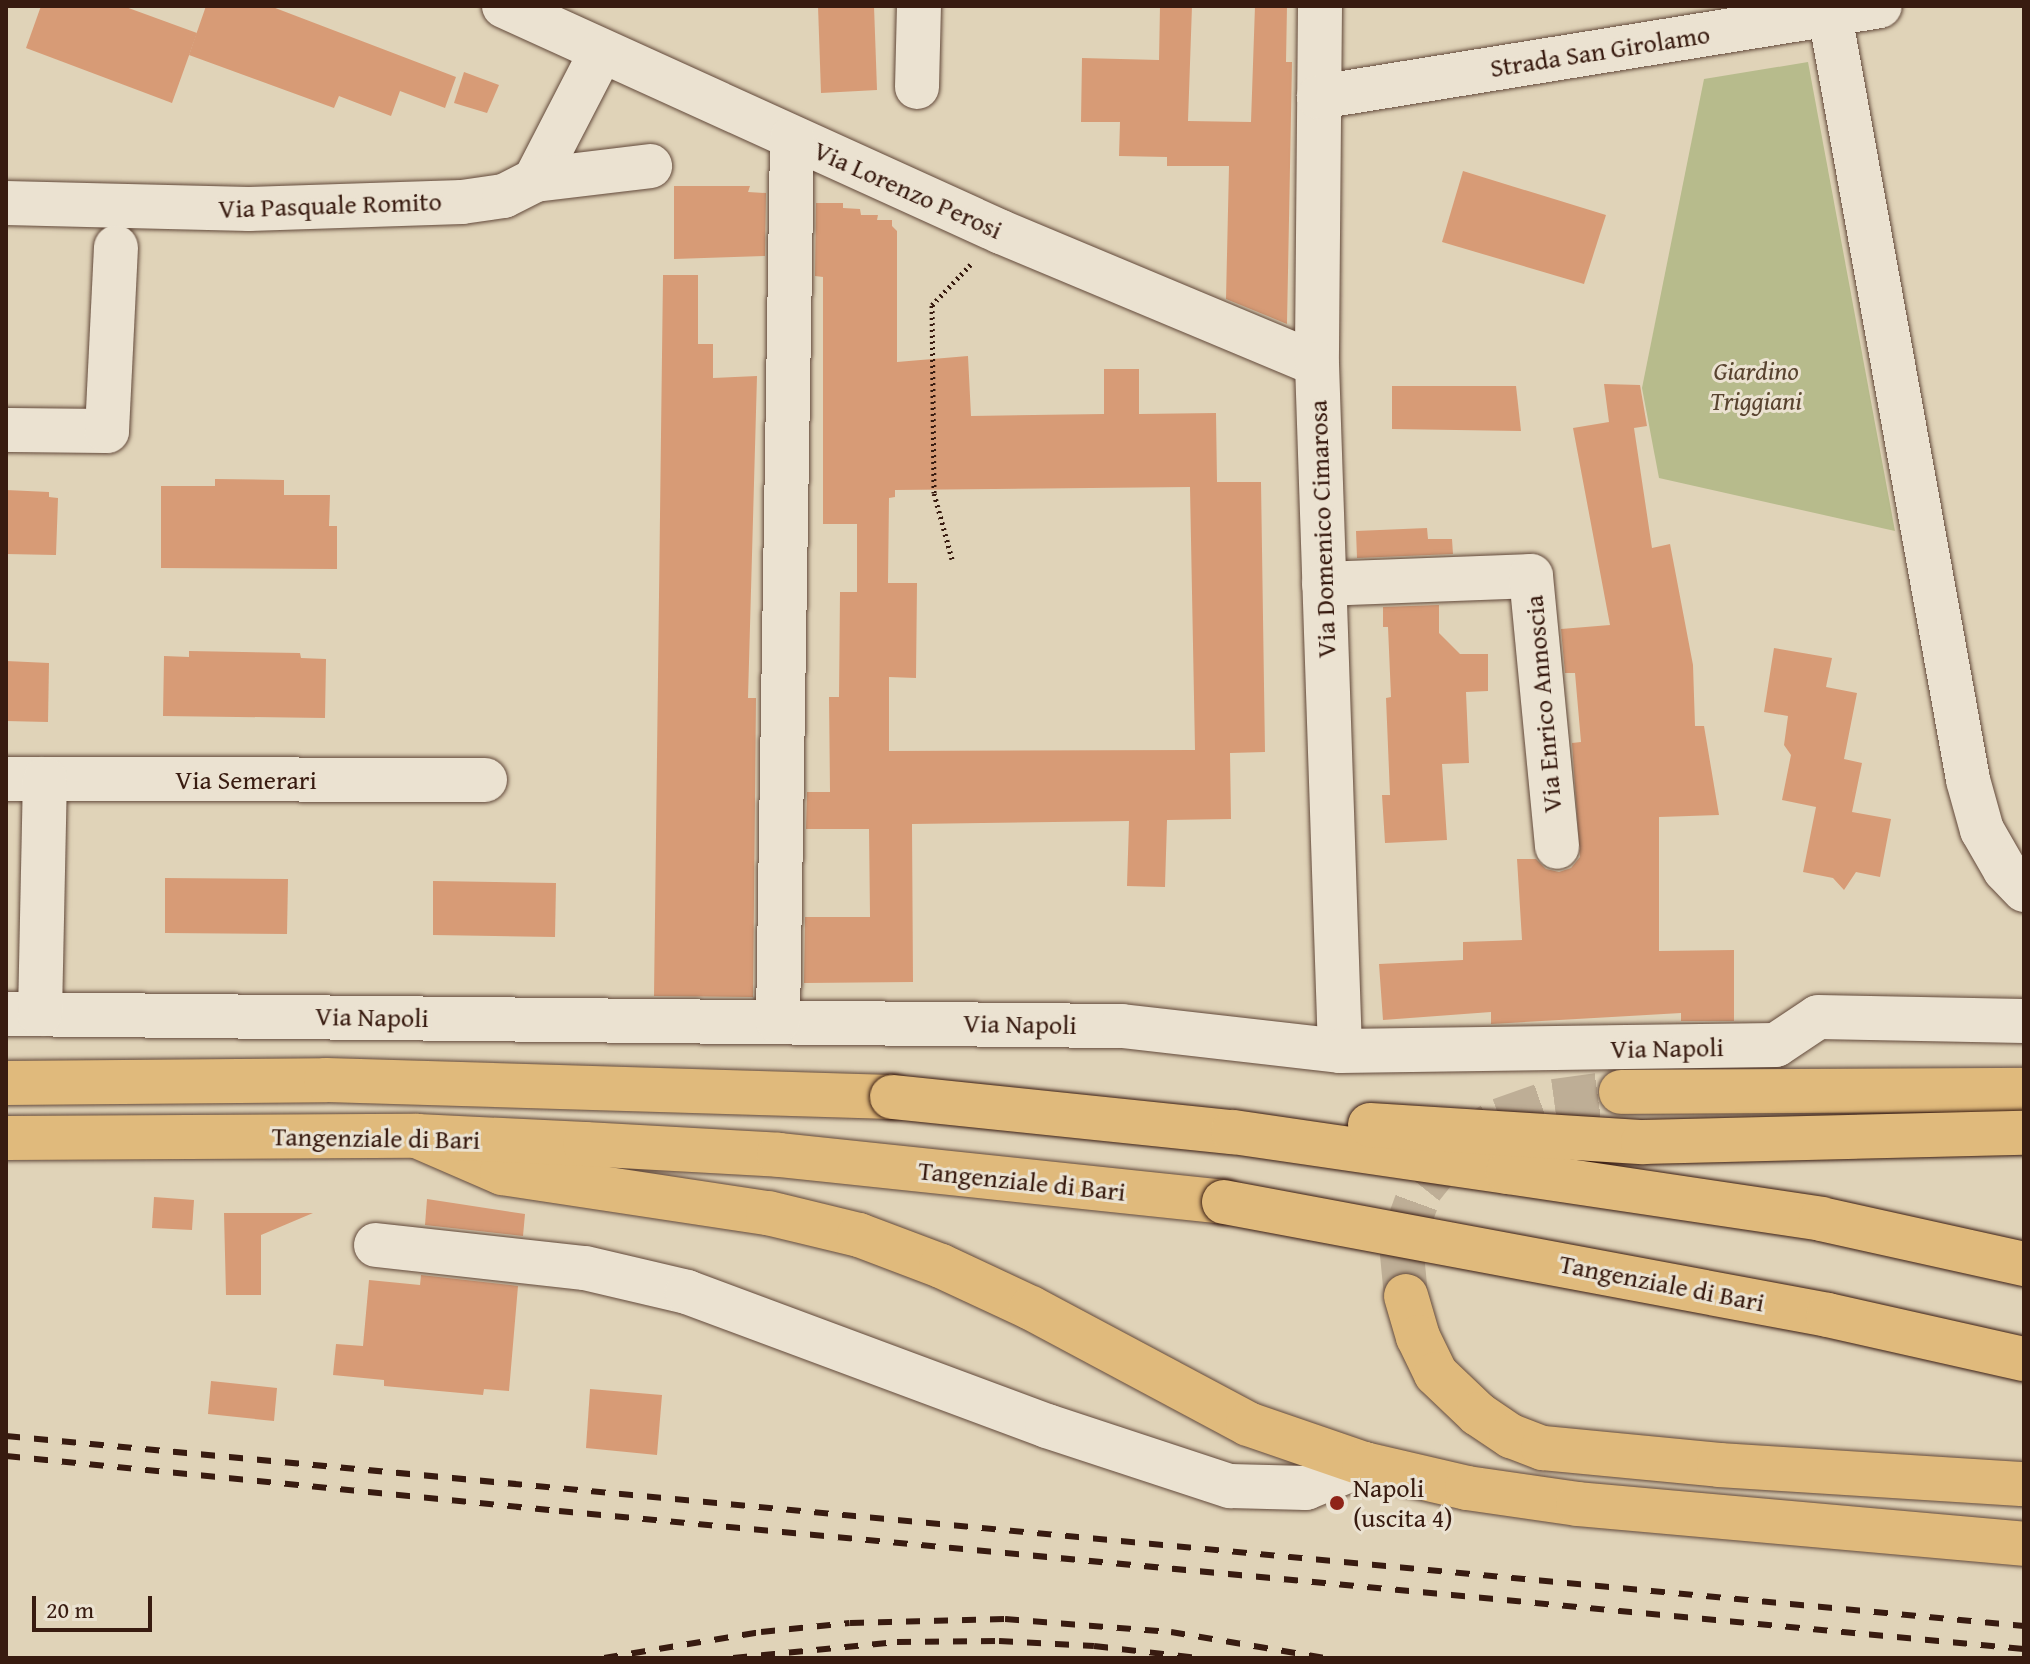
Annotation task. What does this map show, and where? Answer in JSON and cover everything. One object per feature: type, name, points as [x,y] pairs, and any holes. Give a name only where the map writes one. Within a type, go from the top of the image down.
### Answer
[{"type":"highway","points":[[12,1081],[326,1080],[892,1097],[1643,1142],[2024,1133]]},
{"type":"highway","points":[[1621,1092],[2024,1090]]},
{"type":"highway","points":[[892,1097],[1233,1132],[1508,1172],[1821,1219],[2024,1264]]},
{"type":"highway","points":[[417,1136],[502,1173],[738,1208],[859,1235],[941,1266],[1031,1308],[1248,1424],[1364,1464],[1467,1488],[1578,1504],[2024,1544]]},
{"type":"highway","name":"Tangenziale di Bari","points":[[6,1138],[417,1136],[779,1155],[1224,1202],[1813,1312],[2024,1359]]},
{"type":"highway","points":[[6,1160],[140,1137]]},
{"type":"highway","points":[[1406,1296],[1418,1337],[1436,1374],[1478,1414],[1511,1436],[1543,1448],[1719,1465],[2024,1484]]},
{"type":"street","name":"Via Lorenzo Perosi","points":[[504,6],[558,18],[601,52],[1001,232],[1317,364]]},
{"type":"street","points":[[917,87],[919,6]]},
{"type":"street","name":"Via Domenico Cimarosa","points":[[1320,6],[1317,364],[1340,1051]]},
{"type":"street","name":"Strada San Girolamo","points":[[1319,97],[1880,6]]},
{"type":"street","points":[[1830,15],[1968,780],[1982,830],[2005,870],[2024,890]]},
{"type":"street","points":[[535,180],[601,52]]},
{"type":"street","points":[[778,1021],[792,138]]},
{"type":"street","name":"Via Pasquale Romito","points":[[6,203],[249,209],[462,202],[504,196],[535,180],[650,166]]},
{"type":"street","points":[[6,430],[107,431],[116,247]]},
{"type":"street","name":"Via Enrico Annoscia","points":[[1324,584],[1531,576],[1557,847]]},
{"type":"street","points":[[23,1014],[25,779]]},
{"type":"street","name":"Via Semerari","points":[[25,779],[485,780]]},
{"type":"street","name":"Via Napoli","points":[[23,1014],[1122,1026],[1340,1051],[1776,1045],[1818,1017],[2024,1021]]},
{"type":"street","points":[[376,1245],[585,1268],[687,1292],[1047,1426],[1230,1486],[1306,1488],[1364,1464]]},
{"type":"path","points":[[952,559],[934,493],[932,305],[1001,232]]},
{"type":"green space","name":"Giardino Triggiani","points":[[1808,62],[1895,531],[1659,478],[1642,388],[1704,79]]},
{"type":"building","points":[[41,6],[123,6],[197,33],[172,103],[26,48]]},
{"type":"building","points":[[206,6],[270,6],[456,77],[445,108],[400,91],[391,116],[339,96],[334,108],[189,55]]},
{"type":"building","points":[[818,6],[874,6],[877,90],[821,93]]},
{"type":"building","points":[[1160,6],[1192,6],[1188,121],[1251,122],[1255,6],[1287,6],[1286,62],[1292,62],[1287,324],[1226,299],[1229,166],[1167,166],[1167,157],[1119,156],[1120,122],[1081,122],[1082,58],[1159,60]]},
{"type":"building","points":[[464,72],[499,85],[487,113],[454,103]]},
{"type":"building","points":[[1463,171],[1606,215],[1584,284],[1442,242]]},
{"type":"building","points":[[674,186],[750,186],[748,192],[766,193],[765,256],[674,259]]},
{"type":"building","points":[[816,203],[843,203],[843,208],[860,209],[861,215],[878,215],[877,220],[892,220],[892,226],[897,231],[897,362],[968,356],[971,416],[1104,414],[1104,369],[1139,369],[1139,414],[1216,413],[1217,482],[1261,482],[1265,752],[1230,753],[1231,819],[1167,820],[1165,887],[1127,886],[1129,821],[912,824],[913,982],[804,983],[805,917],[870,917],[869,829],[806,829],[807,792],[830,792],[829,697],[839,697],[840,592],[857,592],[857,524],[823,524],[823,277],[815,276]],"holes":[[[1190,487],[1195,750],[889,751],[889,677],[916,678],[917,583],[888,583],[889,498],[895,497],[895,490]]]},
{"type":"building","points":[[663,275],[698,275],[698,344],[713,344],[713,378],[757,376],[748,698],[756,698],[753,997],[654,996]]},
{"type":"building","points":[[1604,384],[1640,385],[1647,426],[1634,428],[1652,548],[1670,544],[1693,665],[1695,726],[1704,726],[1719,815],[1659,817],[1659,951],[1734,950],[1734,1021],[1681,1021],[1681,1013],[1491,1024],[1491,1012],[1383,1020],[1379,964],[1463,960],[1463,942],[1522,940],[1517,859],[1536,859],[1546,869],[1559,872],[1571,868],[1580,857],[1572,743],[1581,742],[1575,673],[1565,673],[1561,629],[1610,625],[1573,428],[1609,422]]},
{"type":"building","points":[[1392,386],[1516,386],[1521,431],[1392,429]]},
{"type":"building","points":[[215,479],[284,480],[284,495],[330,495],[329,526],[337,526],[337,569],[161,568],[161,486],[215,486]]},
{"type":"building","points":[[6,490],[49,492],[49,497],[58,498],[56,555],[6,554]]},
{"type":"building","points":[[1427,528],[1428,539],[1452,539],[1453,554],[1357,558],[1356,531]]},
{"type":"building","points":[[1439,605],[1439,633],[1460,654],[1488,654],[1488,691],[1466,692],[1469,763],[1442,764],[1447,840],[1385,843],[1382,795],[1390,795],[1386,698],[1391,697],[1388,627],[1383,627],[1383,607]]},
{"type":"building","points":[[1774,648],[1832,658],[1826,687],[1857,693],[1844,759],[1862,763],[1852,812],[1891,819],[1880,877],[1856,872],[1844,890],[1833,878],[1803,872],[1816,807],[1782,800],[1791,755],[1784,745],[1788,716],[1764,712]]},
{"type":"building","points":[[189,651],[300,653],[301,658],[326,659],[325,718],[163,716],[164,656],[189,657]]},
{"type":"building","points":[[6,661],[49,663],[48,722],[6,721]]},
{"type":"building","points":[[165,878],[288,879],[287,934],[165,933]]},
{"type":"building","points":[[433,881],[556,883],[555,937],[433,935]]},
{"type":"building","points":[[154,1197],[194,1200],[192,1230],[152,1228]]},
{"type":"building","points":[[427,1199],[525,1214],[523,1236],[425,1225]]},
{"type":"building","points":[[224,1213],[313,1213],[261,1235],[261,1295],[226,1295]]},
{"type":"building","points":[[421,1275],[518,1286],[509,1391],[484,1389],[483,1395],[384,1386],[384,1380],[333,1375],[336,1344],[363,1346],[369,1280],[420,1285]]},
{"type":"building","points":[[211,1381],[277,1388],[274,1421],[208,1414]]},
{"type":"building","points":[[590,1389],[662,1395],[657,1455],[586,1448]]},
{"type":"tunnel","points":[[1406,1296],[1401,1244],[1422,1187],[1454,1147],[1500,1120],[1554,1101],[1621,1092]]},
{"type":"railway","points":[[6,1436],[2024,1626]]},
{"type":"railway","points":[[6,1456],[2024,1649]]},
{"type":"railway","points":[[604,1658],[761,1632],[850,1623],[1005,1619],[1171,1632],[1325,1658]]},
{"type":"railway","points":[[733,1658],[897,1642],[999,1641],[1094,1646],[1200,1658]]},
{"type":"place","name":"Napoli (uscita 4)","points":[[1337,1503]]}]
